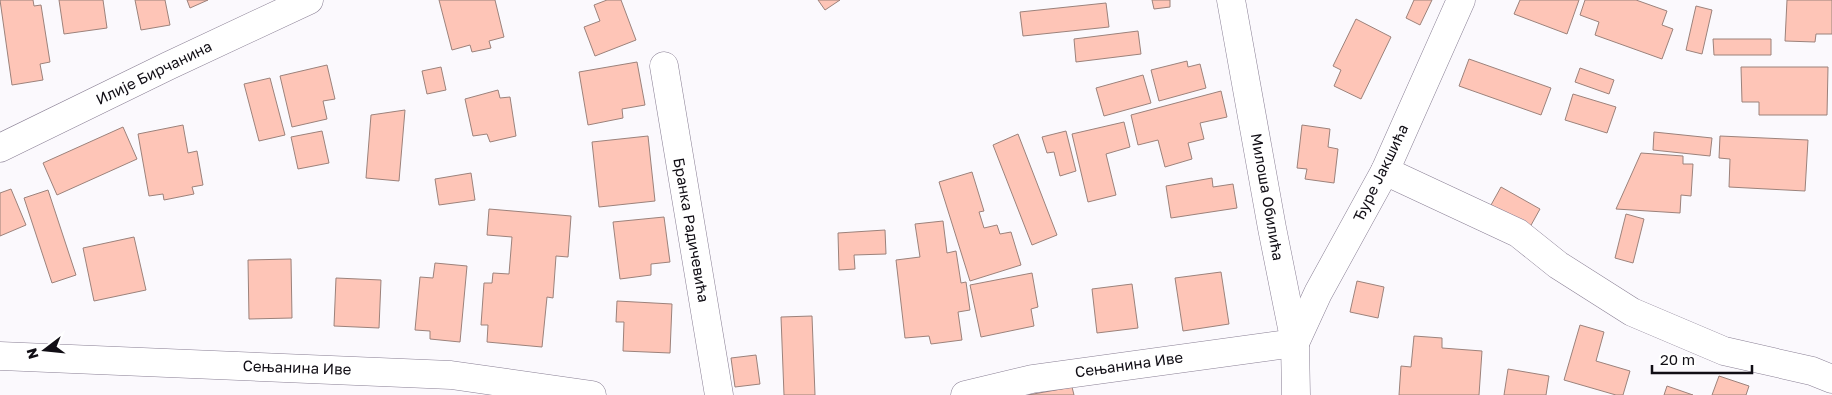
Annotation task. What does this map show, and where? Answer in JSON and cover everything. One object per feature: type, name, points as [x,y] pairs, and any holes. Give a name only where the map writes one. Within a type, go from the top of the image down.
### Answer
[{"type":"street","name":"Илије Бирчанина","points":[[0,148],[309,0]]},
{"type":"street","name":"Милоша Обилића","points":[[1231,0],[1295,343],[1296,395]]},
{"type":"street","name":"Ђуре Јакшића","points":[[1295,343],[1328,275],[1384,170],[1461,0]]},
{"type":"street","name":"Бранка Радичевића","points":[[664,66],[719,395]]},
{"type":"street","points":[[1384,170],[1518,233],[1558,264],[1632,312],[1724,351],[1812,371],[1832,379]]},
{"type":"street","points":[[1280,270],[1296,280],[1316,279],[1328,275]]},
{"type":"street","name":"Сењанина Иве","points":[[965,395],[1032,379],[1295,343]]},
{"type":"street","name":"Сењанина Иве","points":[[0,356],[592,395]]},
{"type":"building","points":[[0,0],[33,0],[34,6],[41,5],[50,62],[40,64],[43,80],[12,85]]},
{"type":"building","points":[[59,0],[103,0],[107,28],[64,34]]},
{"type":"building","points":[[135,0],[165,0],[170,25],[141,30]]},
{"type":"building","points":[[187,0],[208,0],[190,8]]},
{"type":"building","points":[[439,0],[495,0],[504,37],[489,41],[491,48],[472,52],[470,45],[452,50]]},
{"type":"building","points":[[607,0],[621,0],[636,40],[595,56],[584,27],[600,21],[594,5]]},
{"type":"building","points":[[818,0],[840,0],[825,10]]},
{"type":"building","points":[[1152,0],[1170,0],[1170,7],[1154,9]]},
{"type":"building","points":[[1414,0],[1432,0],[1420,25],[1406,18]]},
{"type":"building","points":[[1520,0],[1579,0],[1567,34],[1514,14]]},
{"type":"building","points":[[1585,0],[1636,0],[1667,11],[1662,25],[1673,29],[1662,59],[1595,35],[1599,22],[1580,15]]},
{"type":"building","points":[[1787,0],[1832,0],[1832,34],[1816,34],[1815,42],[1785,41]]},
{"type":"building","points":[[1106,3],[1109,27],[1023,36],[1020,12]]},
{"type":"building","points":[[1696,6],[1712,10],[1702,54],[1686,50]]},
{"type":"building","points":[[1356,19],[1391,37],[1361,99],[1334,86],[1341,70],[1333,66]]},
{"type":"building","points":[[1138,31],[1141,54],[1076,62],[1074,39]]},
{"type":"building","points":[[1713,39],[1771,39],[1771,55],[1714,55]]},
{"type":"building","points":[[1469,59],[1551,88],[1541,115],[1459,86]]},
{"type":"building","points":[[1187,61],[1188,67],[1200,64],[1206,88],[1159,101],[1151,70]]},
{"type":"building","points":[[637,62],[645,105],[622,109],[623,118],[588,125],[579,72]]},
{"type":"building","points":[[327,65],[335,99],[323,101],[327,119],[292,127],[280,76]]},
{"type":"building","points":[[441,67],[446,90],[427,94],[422,71]]},
{"type":"building","points":[[1741,67],[1828,67],[1827,115],[1759,115],[1759,102],[1742,102]]},
{"type":"building","points":[[1580,68],[1614,80],[1609,94],[1575,82]]},
{"type":"building","points":[[1143,75],[1151,103],[1104,116],[1096,88]]},
{"type":"building","points":[[270,78],[285,135],[259,141],[244,84]]},
{"type":"building","points":[[498,90],[500,98],[510,97],[516,136],[490,142],[487,134],[473,136],[465,99]]},
{"type":"building","points":[[1221,91],[1227,117],[1200,123],[1204,139],[1188,143],[1192,159],[1165,167],[1158,140],[1138,145],[1131,115]]},
{"type":"building","points":[[1573,94],[1616,107],[1607,133],[1565,120]]},
{"type":"building","points":[[405,110],[399,181],[366,178],[371,115]]},
{"type":"building","points":[[1124,122],[1130,147],[1106,154],[1116,195],[1088,202],[1072,134]]},
{"type":"building","points":[[183,125],[188,153],[197,151],[203,185],[192,187],[194,194],[164,200],[163,194],[149,196],[138,134]]},
{"type":"building","points":[[1302,125],[1330,129],[1328,147],[1338,149],[1334,183],[1305,179],[1307,169],[1297,168]]},
{"type":"building","points":[[123,127],[137,159],[57,195],[43,163]]},
{"type":"building","points":[[322,131],[329,163],[298,169],[291,137]]},
{"type":"building","points":[[1066,131],[1076,171],[1060,176],[1054,152],[1047,153],[1042,137]]},
{"type":"building","points":[[1654,132],[1712,138],[1710,156],[1653,150]]},
{"type":"building","points":[[1018,134],[1057,235],[1032,245],[993,145]]},
{"type":"building","points":[[648,136],[655,201],[599,207],[592,142]]},
{"type":"building","points":[[1720,136],[1808,140],[1805,191],[1729,187],[1730,159],[1719,158]]},
{"type":"building","points":[[1641,153],[1683,156],[1683,164],[1693,164],[1691,196],[1681,195],[1680,213],[1616,209]]},
{"type":"building","points":[[972,172],[984,211],[979,212],[984,228],[997,225],[1000,234],[1011,232],[1021,265],[970,281],[939,182]]},
{"type":"building","points":[[471,173],[475,200],[439,205],[435,179]]},
{"type":"building","points":[[1212,178],[1213,187],[1233,184],[1237,208],[1171,218],[1166,186]]},
{"type":"building","points":[[1501,187],[1540,209],[1530,227],[1491,205]]},
{"type":"building","points":[[11,189],[26,225],[0,236],[0,193]]},
{"type":"building","points":[[48,190],[76,275],[52,283],[24,198]]},
{"type":"building","points":[[489,209],[571,216],[568,257],[556,256],[553,298],[547,297],[542,347],[487,342],[488,325],[481,325],[484,283],[492,283],[493,273],[509,274],[512,237],[487,235]]},
{"type":"building","points":[[1626,214],[1644,219],[1633,263],[1615,258]]},
{"type":"building","points":[[664,217],[670,262],[651,264],[651,275],[620,279],[613,222]]},
{"type":"building","points":[[943,221],[947,253],[956,251],[961,283],[966,282],[970,310],[958,312],[962,340],[931,344],[929,336],[905,338],[896,260],[920,257],[915,224]]},
{"type":"building","points":[[885,230],[886,254],[854,255],[855,269],[839,270],[838,233]]},
{"type":"building","points":[[134,237],[146,290],[94,301],[83,248]]},
{"type":"building","points":[[291,259],[292,318],[249,319],[248,260]]},
{"type":"building","points":[[435,263],[467,266],[460,342],[430,339],[430,331],[415,330],[420,277],[433,278]]},
{"type":"building","points":[[1221,272],[1229,324],[1183,331],[1175,278]]},
{"type":"building","points":[[1032,273],[1038,307],[1031,309],[1034,326],[981,337],[970,285]]},
{"type":"building","points":[[336,278],[381,280],[379,328],[334,326]]},
{"type":"building","points":[[1357,281],[1384,287],[1378,318],[1350,312]]},
{"type":"building","points":[[1132,284],[1138,328],[1097,333],[1092,289]]},
{"type":"building","points":[[617,301],[672,304],[670,353],[623,351],[624,322],[616,322]]},
{"type":"building","points":[[812,316],[815,395],[784,395],[781,317]]},
{"type":"building","points":[[1580,325],[1604,332],[1596,361],[1630,371],[1623,395],[1616,395],[1564,380]]},
{"type":"building","points":[[1414,336],[1442,338],[1442,348],[1482,351],[1479,395],[1399,395],[1401,366],[1411,367]]},
{"type":"building","points":[[756,355],[760,384],[735,387],[731,358]]},
{"type":"building","points":[[1508,369],[1549,376],[1546,395],[1504,395]]},
{"type":"building","points":[[1719,376],[1749,386],[1746,395],[1712,395]]},
{"type":"building","points":[[1667,386],[1693,395],[1664,395]]},
{"type":"building","points":[[1072,387],[1074,395],[1028,395]]}]
